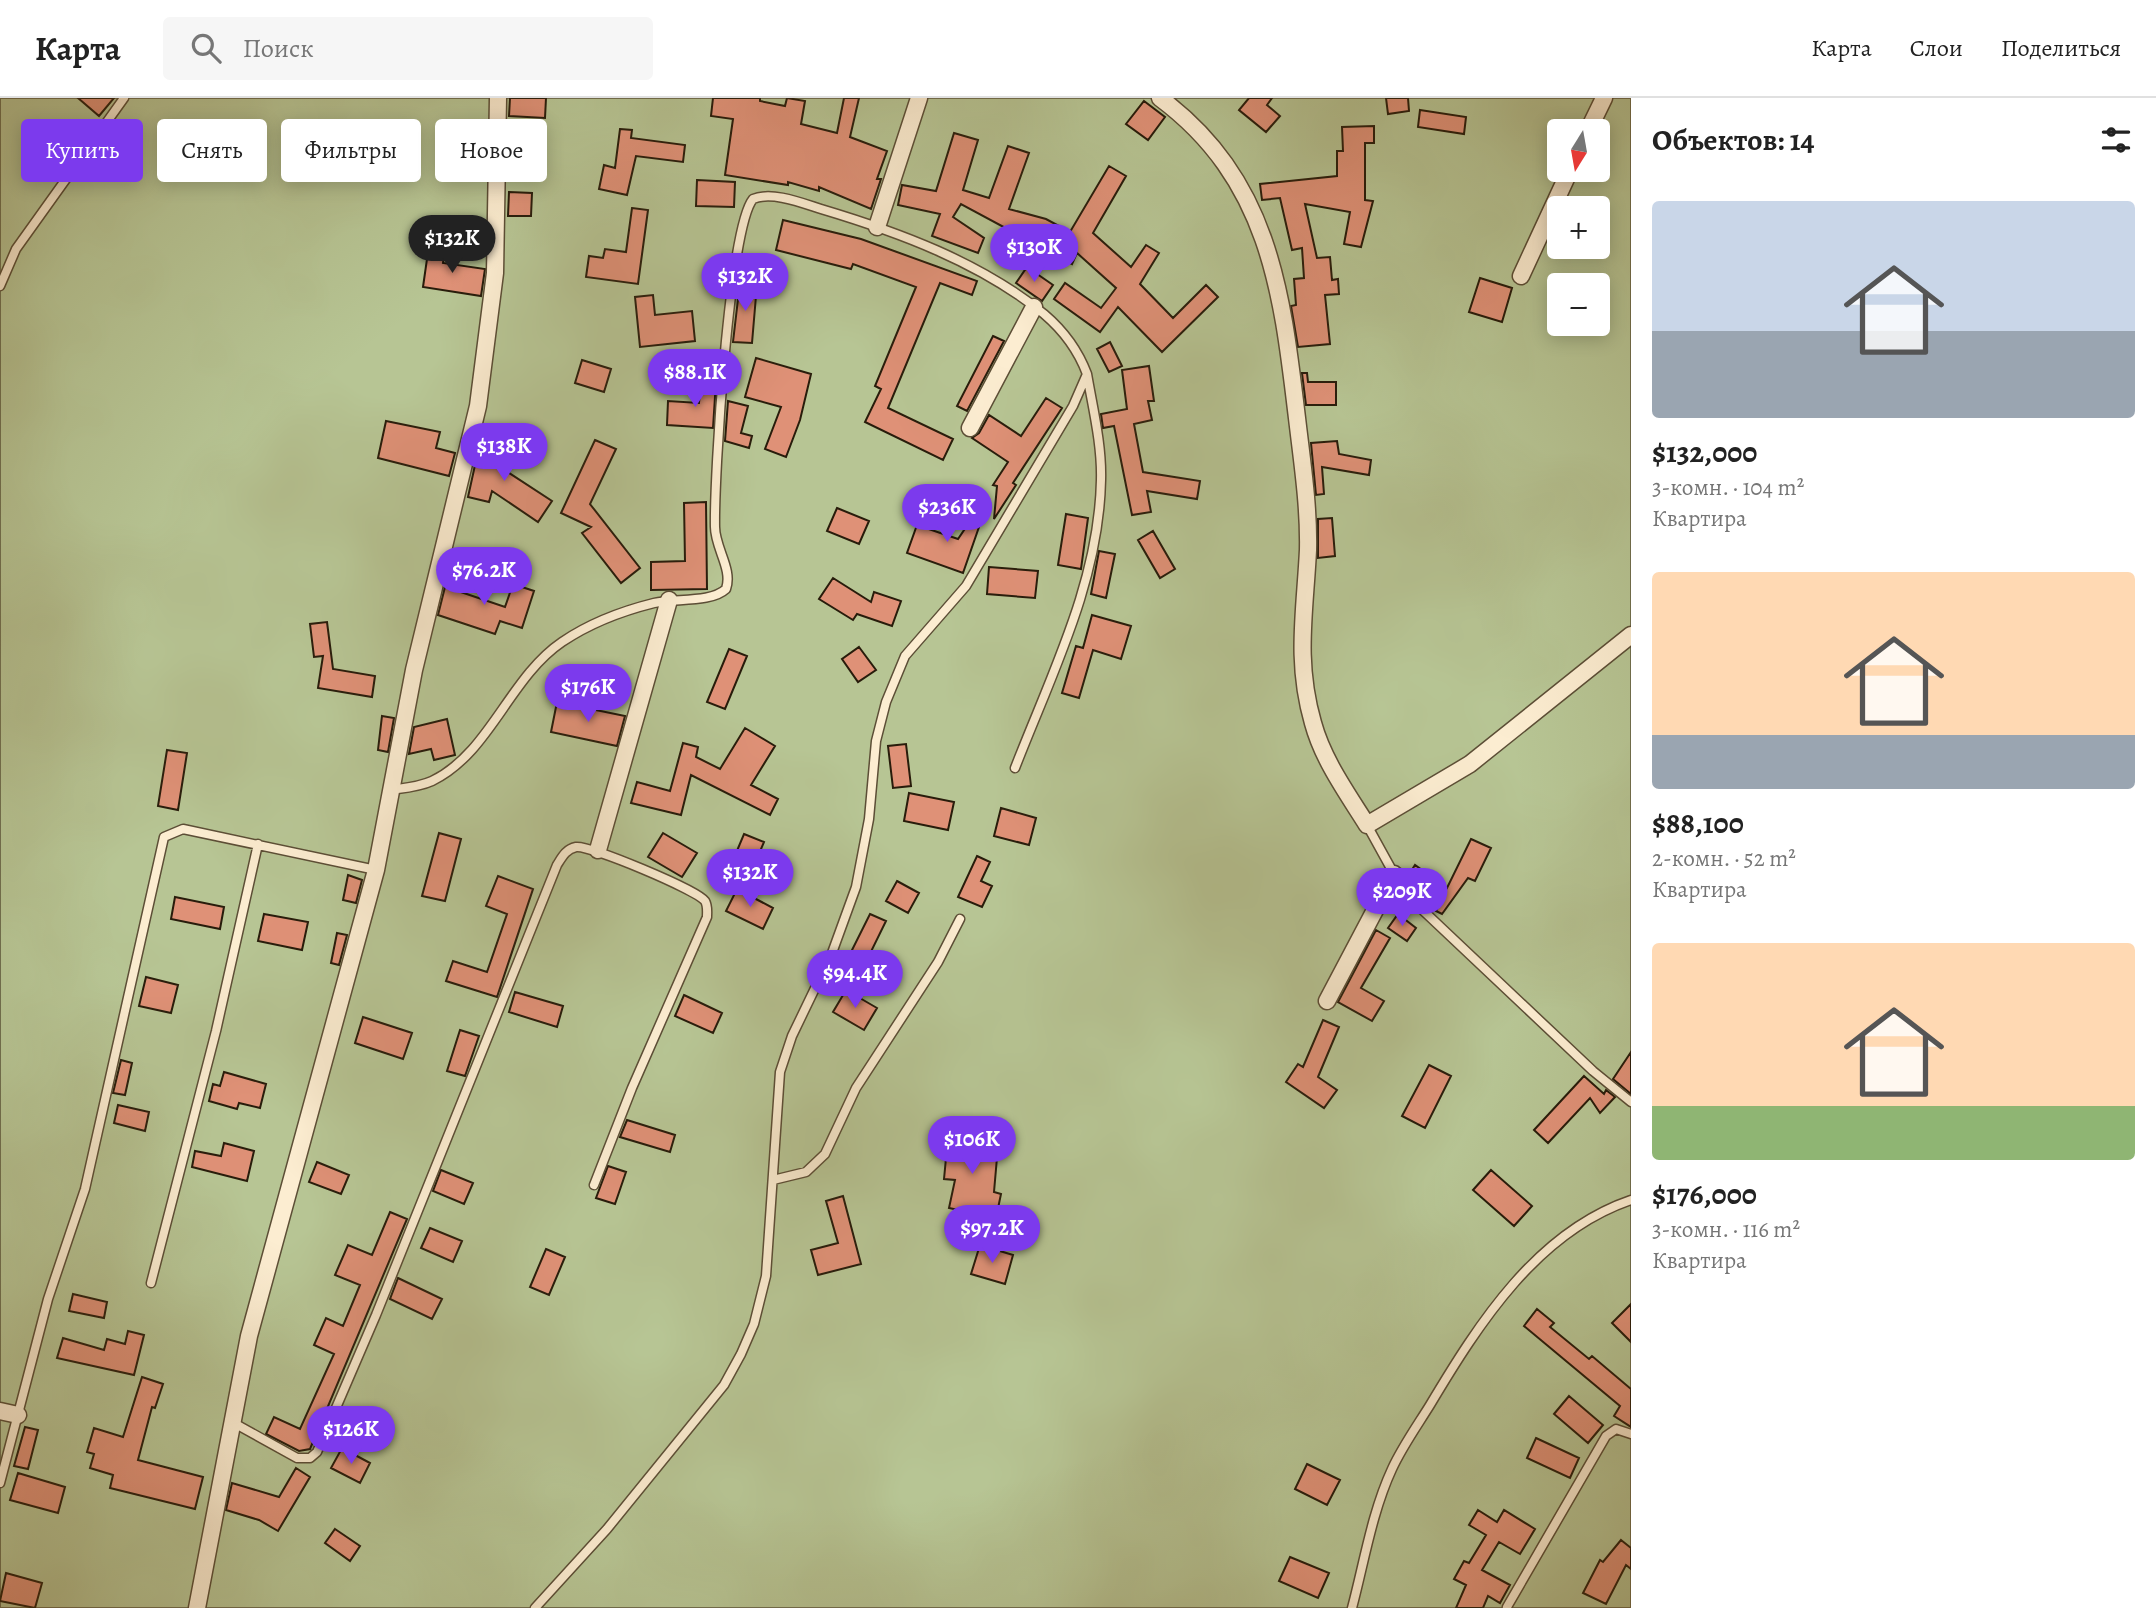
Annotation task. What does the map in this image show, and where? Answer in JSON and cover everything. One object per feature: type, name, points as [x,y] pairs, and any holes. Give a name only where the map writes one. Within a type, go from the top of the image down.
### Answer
[{"type":"street","points":[[197,1608],[255,1310],[376,870],[417,658],[478,406],[495,273],[498,98]]},
{"type":"street","points":[[877,227],[919,98]]},
{"type":"street","points":[[1160,98],[1183,116],[1229,170],[1259,228],[1276,276],[1286,323],[1308,519],[1300,643],[1306,696],[1317,739],[1367,825],[1470,764],[1631,635]]},
{"type":"street","points":[[1594,119],[1604,98]]},
{"type":"street","points":[[1521,276],[1564,182]]},
{"type":"street","points":[[970,428],[1034,307]]},
{"type":"street","points":[[598,850],[669,600]]},
{"type":"street","points":[[1327,1001],[1394,874]]},
{"type":"street","points":[[0,1411],[18,1415]]},
{"type":"lane","points":[[0,286],[23,239],[124,98]]},
{"type":"lane","points":[[390,790],[426,783],[454,767],[537,663],[574,634],[615,615],[669,600],[716,596],[726,589],[728,583],[717,547],[715,517],[733,284],[746,210],[750,201],[762,197],[797,202],[877,227],[951,257],[995,281],[1034,307],[1066,335],[1087,374],[1101,477],[1093,542],[1080,604],[1015,768]]},
{"type":"lane","points":[[536,1608],[607,1529],[724,1385],[754,1324],[762,1293],[780,1072],[792,1036],[832,953],[856,887],[869,819],[881,719],[899,668],[912,646],[954,603],[966,586],[1058,432],[1087,374]]},
{"type":"lane","points":[[1367,825],[1394,874],[1413,901],[1593,1071],[1631,1102]]},
{"type":"lane","points":[[0,1483],[48,1300],[85,1189],[160,847],[170,832],[183,830],[376,870]]},
{"type":"lane","points":[[152,1283],[216,1031],[258,844]]},
{"type":"lane","points":[[232,1422],[297,1458],[310,1458],[317,1452],[376,1315],[557,865],[563,855],[576,847],[598,850],[700,897],[705,901],[707,912],[594,1185]]},
{"type":"lane","points":[[773,1180],[806,1172],[825,1154],[856,1088],[938,962],[960,919]]},
{"type":"lane","points":[[1352,1608],[1392,1469],[1455,1361],[1532,1263],[1551,1245],[1605,1208],[1631,1200]]},
{"type":"lane","points":[[1507,1607],[1606,1436],[1616,1429],[1631,1434]]},
{"type":"green space","points":[[0,98],[1631,98],[1631,1608],[0,1608]]},
{"type":"building","points":[[78,98],[114,98],[99,116]]},
{"type":"building","points":[[510,98],[546,98],[545,118],[509,116]]},
{"type":"building","points":[[713,98],[760,98],[760,101],[785,106],[787,98],[805,101],[801,124],[837,133],[844,98],[859,98],[850,137],[887,151],[877,179],[881,179],[871,209],[819,187],[819,191],[788,182],[788,185],[725,175],[733,119],[711,116]]},
{"type":"building","points":[[1249,98],[1272,98],[1267,105],[1280,116],[1266,132],[1239,110]]},
{"type":"building","points":[[1386,98],[1408,98],[1409,111],[1388,114]]},
{"type":"building","points":[[1144,101],[1165,117],[1148,140],[1126,124]]},
{"type":"building","points":[[1420,110],[1466,117],[1464,134],[1418,127]]},
{"type":"building","points":[[1374,126],[1374,143],[1365,143],[1365,200],[1373,201],[1361,247],[1344,244],[1350,212],[1305,204],[1317,258],[1330,257],[1332,280],[1338,279],[1339,294],[1325,295],[1330,344],[1298,347],[1291,306],[1296,305],[1294,279],[1304,278],[1302,248],[1292,250],[1280,198],[1262,200],[1260,184],[1337,176],[1337,151],[1343,151],[1342,127]]},
{"type":"building","points":[[620,129],[632,130],[631,138],[685,145],[683,162],[636,156],[627,195],[599,189],[604,165],[615,168]]},
{"type":"building","points":[[954,133],[978,140],[963,190],[989,198],[1008,146],[1029,153],[1009,209],[1046,219],[1070,232],[1109,166],[1126,176],[1093,233],[1131,267],[1146,245],[1159,253],[1140,284],[1173,318],[1206,285],[1218,297],[1162,352],[1118,307],[1100,332],[1054,299],[1065,283],[1101,308],[1116,288],[1077,253],[1072,264],[1038,246],[1042,240],[1011,231],[961,204],[953,217],[984,238],[978,253],[932,236],[940,214],[898,205],[902,185],[936,191]]},
{"type":"building","points":[[697,180],[735,182],[734,207],[696,206]]},
{"type":"building","points":[[509,192],[532,193],[531,216],[508,216]]},
{"type":"building","points":[[632,208],[648,210],[638,284],[586,277],[589,256],[603,258],[605,249],[626,252]]},
{"type":"building","points":[[783,220],[861,239],[977,281],[972,295],[940,283],[888,408],[953,439],[943,460],[865,422],[881,389],[875,386],[916,287],[853,264],[851,269],[776,250]]},
{"type":"building","points":[[429,245],[445,248],[443,263],[485,269],[481,296],[423,287]]},
{"type":"building","points":[[1027,267],[1053,285],[1042,301],[1016,283]]},
{"type":"building","points":[[1480,278],[1512,288],[1502,322],[1469,312]]},
{"type":"building","points":[[740,282],[757,284],[752,343],[733,342]]},
{"type":"building","points":[[653,295],[655,315],[692,311],[695,341],[640,347],[635,297]]},
{"type":"building","points":[[993,336],[1004,341],[967,411],[957,406]]},
{"type":"building","points":[[1110,342],[1122,366],[1109,372],[1097,349]]},
{"type":"building","points":[[756,358],[811,374],[800,420],[786,457],[765,449],[781,407],[745,397]]},
{"type":"building","points":[[582,360],[611,369],[604,392],[575,383]]},
{"type":"building","points":[[1149,366],[1154,401],[1148,401],[1152,420],[1134,424],[1143,472],[1200,481],[1197,499],[1147,491],[1151,512],[1132,515],[1114,426],[1103,428],[1101,414],[1127,409],[1122,370]]},
{"type":"building","points":[[1302,373],[1307,373],[1308,382],[1336,382],[1336,405],[1306,405]]},
{"type":"building","points":[[701,380],[716,381],[713,428],[667,425],[668,401],[699,403]]},
{"type":"building","points":[[1046,398],[1062,408],[1013,483],[1016,485],[994,519],[997,486],[993,485],[1008,462],[972,438],[979,433],[989,415],[1021,436]]},
{"type":"building","points":[[728,401],[748,406],[741,433],[752,436],[749,448],[725,441]]},
{"type":"building","points":[[386,421],[440,432],[436,448],[455,453],[449,476],[378,458]]},
{"type":"building","points":[[481,438],[502,442],[497,465],[552,501],[538,522],[492,491],[489,502],[468,497]]},
{"type":"building","points":[[595,440],[616,449],[590,504],[640,568],[621,583],[582,533],[591,527],[561,513]]},
{"type":"building","points":[[1337,441],[1339,454],[1371,460],[1369,475],[1322,467],[1324,494],[1316,495],[1311,443]]},
{"type":"building","points":[[706,502],[707,589],[651,590],[651,562],[685,561],[684,503]]},
{"type":"building","points":[[983,502],[987,504],[963,573],[907,553],[917,525],[958,539]]},
{"type":"building","points":[[837,508],[869,521],[859,544],[827,531]]},
{"type":"building","points":[[1066,514],[1088,518],[1081,569],[1058,565]]},
{"type":"building","points":[[1332,518],[1335,556],[1318,558],[1318,519]]},
{"type":"building","points":[[1153,531],[1175,569],[1160,578],[1138,540]]},
{"type":"building","points":[[1099,551],[1115,554],[1106,598],[1091,594]]},
{"type":"building","points":[[989,567],[1038,571],[1035,598],[987,594]]},
{"type":"building","points":[[449,571],[460,575],[455,590],[505,607],[513,584],[534,591],[522,628],[500,621],[495,634],[438,615]]},
{"type":"building","points":[[833,578],[871,602],[874,592],[901,601],[892,626],[857,614],[853,620],[819,599]]},
{"type":"building","points":[[1092,615],[1131,626],[1121,659],[1093,650],[1079,698],[1062,693],[1076,646],[1083,648]]},
{"type":"building","points":[[327,622],[333,669],[375,676],[372,697],[318,688],[323,656],[314,657],[310,624]]},
{"type":"building","points":[[859,647],[876,670],[858,682],[842,659]]},
{"type":"building","points":[[729,649],[747,656],[725,709],[707,702]]},
{"type":"building","points":[[557,702],[625,716],[617,746],[551,732]]},
{"type":"building","points":[[382,716],[394,718],[388,752],[378,750]]},
{"type":"building","points":[[447,719],[455,755],[434,760],[431,749],[409,754],[414,727]]},
{"type":"building","points":[[745,728],[775,746],[751,785],[778,799],[770,815],[691,775],[681,815],[631,803],[637,782],[670,791],[683,743],[698,747],[696,757],[720,769]]},
{"type":"building","points":[[906,744],[911,786],[893,788],[888,746]]},
{"type":"building","points":[[167,750],[187,753],[178,810],[158,806]]},
{"type":"building","points":[[909,793],[954,802],[948,830],[904,821]]},
{"type":"building","points":[[1001,808],[1036,818],[1029,845],[994,836]]},
{"type":"building","points":[[439,833],[461,839],[445,901],[422,896]]},
{"type":"building","points":[[663,833],[697,853],[682,877],[648,857]]},
{"type":"building","points":[[744,834],[764,842],[746,885],[726,877]]},
{"type":"building","points":[[1471,839],[1491,848],[1475,881],[1468,878],[1442,914],[1436,911],[1438,907],[1414,891],[1406,879],[1415,865],[1447,888]]},
{"type":"building","points":[[977,856],[990,862],[981,881],[992,886],[982,907],[958,897]]},
{"type":"building","points":[[348,875],[362,880],[356,903],[343,900]]},
{"type":"building","points":[[498,876],[533,889],[497,997],[446,981],[453,961],[487,972],[507,914],[486,906]]},
{"type":"building","points":[[897,881],[919,893],[908,913],[886,901]]},
{"type":"building","points":[[737,889],[773,908],[763,929],[726,911]]},
{"type":"building","points":[[175,897],[224,907],[220,929],[171,919]]},
{"type":"building","points":[[264,914],[308,922],[302,950],[258,941]]},
{"type":"building","points":[[870,914],[886,921],[863,968],[847,960]]},
{"type":"building","points":[[1398,914],[1416,928],[1407,941],[1388,928]]},
{"type":"building","points":[[1376,930],[1390,938],[1361,988],[1384,1001],[1372,1021],[1338,1002]]},
{"type":"building","points":[[337,933],[347,935],[339,965],[331,963]]},
{"type":"building","points":[[146,977],[178,985],[171,1013],[139,1006]]},
{"type":"building","points":[[846,990],[877,1008],[864,1030],[833,1012]]},
{"type":"building","points":[[515,992],[563,1006],[557,1027],[509,1012]]},
{"type":"building","points":[[684,995],[722,1013],[713,1033],[675,1016]]},
{"type":"building","points":[[363,1017],[412,1033],[403,1059],[355,1043]]},
{"type":"building","points":[[1323,1020],[1339,1027],[1318,1077],[1337,1090],[1324,1108],[1286,1082],[1298,1064],[1303,1067]]},
{"type":"building","points":[[460,1030],[479,1036],[465,1076],[447,1071]]},
{"type":"building","points":[[1631,1052],[1631,1094],[1613,1079]]},
{"type":"building","points":[[121,1060],[132,1063],[125,1095],[113,1093]]},
{"type":"building","points":[[1429,1065],[1451,1076],[1425,1128],[1402,1116]]},
{"type":"building","points":[[224,1072],[266,1084],[260,1108],[239,1103],[237,1109],[209,1101],[213,1084],[220,1086]]},
{"type":"building","points":[[1584,1076],[1604,1094],[1606,1090],[1615,1097],[1600,1113],[1590,1098],[1548,1143],[1534,1130]]},
{"type":"building","points":[[118,1105],[149,1112],[145,1131],[114,1123]]},
{"type":"building","points":[[627,1120],[675,1135],[670,1152],[620,1137]]},
{"type":"building","points":[[949,1127],[962,1129],[960,1143],[998,1146],[994,1192],[1001,1194],[996,1218],[949,1208],[955,1180],[944,1179]]},
{"type":"building","points":[[224,1143],[254,1151],[247,1181],[192,1167],[195,1151],[221,1156]]},
{"type":"building","points":[[317,1162],[349,1175],[341,1194],[309,1182]]},
{"type":"building","points":[[608,1166],[626,1172],[615,1204],[596,1198]]},
{"type":"building","points":[[441,1170],[473,1183],[464,1204],[433,1191]]},
{"type":"building","points":[[1491,1170],[1532,1206],[1514,1226],[1473,1190]]},
{"type":"building","points":[[843,1196],[861,1264],[818,1275],[811,1250],[838,1243],[826,1201]]},
{"type":"building","points":[[390,1212],[407,1219],[310,1449],[299,1451],[266,1434],[274,1417],[300,1429],[334,1354],[314,1345],[326,1318],[343,1326],[360,1285],[335,1275],[348,1245],[372,1255]]},
{"type":"building","points":[[430,1228],[462,1241],[453,1262],[421,1248]]},
{"type":"building","points":[[980,1245],[1013,1255],[1005,1284],[971,1274]]},
{"type":"building","points":[[546,1249],[565,1257],[549,1295],[530,1287]]},
{"type":"building","points":[[398,1278],[442,1299],[432,1319],[390,1299]]},
{"type":"building","points":[[73,1294],[107,1302],[104,1318],[69,1311]]},
{"type":"building","points":[[1631,1304],[1631,1342],[1612,1323]]},
{"type":"building","points":[[1537,1309],[1554,1323],[1550,1327],[1589,1359],[1592,1356],[1631,1389],[1631,1427],[1614,1416],[1620,1406],[1524,1326]]},
{"type":"building","points":[[128,1331],[144,1335],[134,1375],[57,1358],[63,1338],[104,1350],[107,1339],[125,1344]]},
{"type":"building","points":[[142,1377],[163,1384],[155,1408],[152,1407],[138,1460],[203,1477],[195,1509],[110,1488],[113,1475],[90,1468],[94,1454],[87,1452],[94,1428],[123,1437]]},
{"type":"building","points":[[1569,1396],[1603,1425],[1588,1443],[1554,1414]]},
{"type":"building","points":[[25,1427],[38,1430],[28,1469],[14,1466]]},
{"type":"building","points":[[1536,1438],[1579,1458],[1570,1478],[1527,1458]]},
{"type":"building","points":[[342,1448],[370,1463],[360,1483],[331,1468]]},
{"type":"building","points":[[1307,1464],[1340,1480],[1327,1505],[1295,1489]]},
{"type":"building","points":[[296,1468],[310,1477],[278,1531],[259,1520],[226,1510],[232,1483],[279,1497]]},
{"type":"building","points":[[18,1473],[65,1487],[58,1513],[10,1500]]},
{"type":"building","points":[[1478,1510],[1497,1522],[1504,1510],[1535,1529],[1520,1554],[1499,1542],[1482,1570],[1510,1585],[1500,1603],[1488,1596],[1483,1608],[1456,1608],[1466,1585],[1454,1579],[1464,1561],[1469,1563],[1486,1535],[1469,1525]]},
{"type":"building","points":[[335,1529],[360,1546],[350,1561],[325,1543]]},
{"type":"building","points":[[1621,1540],[1631,1548],[1631,1569],[1626,1565],[1606,1604],[1583,1593],[1600,1560],[1603,1562]]},
{"type":"building","points":[[1290,1557],[1329,1573],[1318,1598],[1279,1581]]},
{"type":"building","points":[[6,1573],[42,1583],[35,1608],[0,1601]]}]
